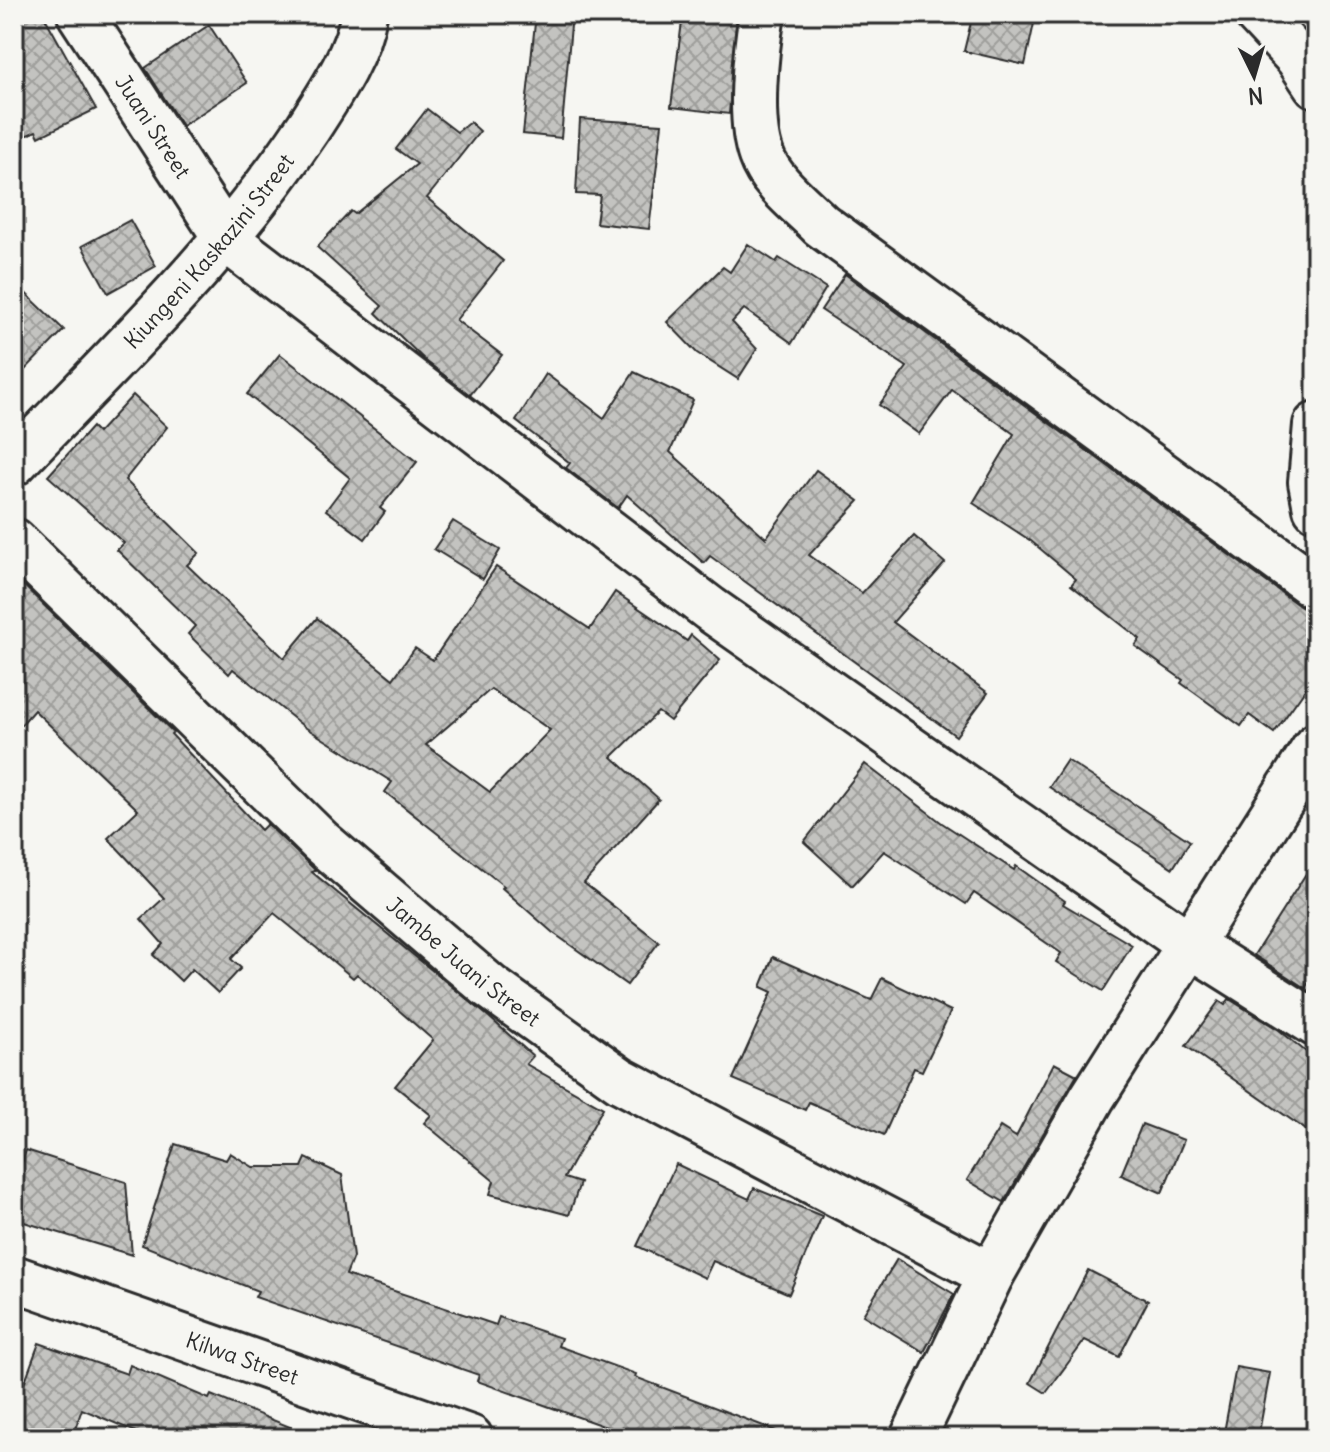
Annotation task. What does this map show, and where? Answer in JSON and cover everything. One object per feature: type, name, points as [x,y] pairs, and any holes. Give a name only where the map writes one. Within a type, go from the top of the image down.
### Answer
[{"type":"street","name":"Juani Street","points":[[80,14],[227,240],[710,609],[1189,944],[1316,1024]]},
{"type":"street","name":"Kiungeni Kaskazini Street","points":[[14,463],[227,240],[273,181],[338,83],[364,14]]},
{"type":"street","points":[[762,14],[755,102],[761,155],[784,188],[821,225],[1316,587]]},
{"type":"street","points":[[1257,14],[1298,58],[1316,85]]},
{"type":"street","points":[[1316,425],[1311,482],[1316,508]]},
{"type":"street","name":"Jambe Juani Street","points":[[14,541],[321,842],[489,986],[620,1080],[991,1275]]},
{"type":"street","points":[[913,1438],[991,1275],[1092,1098],[1316,746]]},
{"type":"street","name":"Kilwa Street","points":[[14,1278],[470,1438]]},
{"type":"building","points":[[14,14],[43,14],[96,109],[39,137],[36,131],[14,141]]},
{"type":"building","points":[[536,14],[572,14],[561,138],[523,134]]},
{"type":"building","points":[[683,14],[737,14],[729,114],[671,107]]},
{"type":"building","points":[[973,14],[1036,14],[1025,65],[964,51]]},
{"type":"building","points":[[209,25],[247,83],[182,126],[145,68]]},
{"type":"building","points":[[427,109],[457,132],[470,122],[480,131],[427,198],[503,261],[456,320],[502,355],[470,395],[427,362],[376,313],[382,306],[317,247],[351,211],[355,214],[417,164],[396,149]]},
{"type":"building","points":[[580,119],[662,124],[649,229],[596,223],[600,195],[576,194]]},
{"type":"building","points":[[130,220],[156,266],[108,293],[82,246]]},
{"type":"building","points":[[748,244],[776,262],[779,258],[826,288],[792,343],[744,309],[732,322],[757,349],[738,379],[697,353],[667,322],[723,267],[730,272]]},
{"type":"building","points":[[845,274],[1301,607],[1316,612],[1316,674],[1274,733],[1249,715],[1241,726],[1181,683],[1183,680],[1135,646],[1140,639],[1071,585],[1076,579],[1031,541],[973,503],[1014,434],[952,390],[919,434],[879,405],[907,367],[821,310]]},
{"type":"building","points":[[14,282],[64,330],[14,381]]},
{"type":"building","points":[[280,354],[417,462],[380,508],[385,512],[365,539],[326,510],[350,478],[247,394]]},
{"type":"building","points":[[634,372],[693,400],[670,452],[766,538],[816,470],[859,501],[809,555],[862,593],[914,536],[945,563],[893,622],[988,693],[956,736],[710,556],[704,563],[627,495],[618,508],[566,468],[570,463],[516,421],[546,374],[604,418]]},
{"type":"building","points":[[133,395],[167,427],[125,480],[199,553],[187,565],[284,658],[317,618],[393,679],[415,648],[433,660],[496,567],[590,629],[615,592],[687,641],[691,635],[720,660],[670,721],[658,712],[612,757],[659,799],[584,883],[659,942],[627,985],[552,932],[502,888],[504,886],[385,792],[392,782],[303,726],[233,669],[229,674],[188,634],[195,626],[117,550],[124,543],[48,476],[92,427],[98,433]],"holes":[[[491,689],[550,730],[490,792],[426,745]]]},
{"type":"building","points":[[453,521],[500,550],[483,579],[434,549]]},
{"type":"building","points":[[14,576],[173,732],[171,734],[261,830],[267,824],[315,870],[312,872],[489,1017],[533,1056],[526,1064],[603,1108],[564,1178],[580,1183],[569,1215],[490,1194],[494,1181],[424,1123],[431,1115],[395,1086],[433,1040],[357,974],[353,978],[274,913],[231,959],[241,968],[218,993],[192,969],[181,981],[153,955],[163,944],[141,919],[164,898],[108,838],[138,810],[34,710],[14,733]]},
{"type":"building","points":[[1067,760],[1190,841],[1173,868],[1049,787]]},
{"type":"building","points":[[865,764],[942,823],[1014,870],[1016,866],[1065,901],[1063,904],[1132,945],[1103,991],[1056,962],[1061,953],[974,893],[966,904],[884,851],[852,886],[804,842]]},
{"type":"building","points":[[1316,858],[1316,971],[1305,988],[1254,955]]},
{"type":"building","points":[[773,957],[871,1000],[882,978],[951,1011],[922,1071],[914,1068],[884,1135],[809,1102],[805,1110],[733,1079],[772,992],[761,987]]},
{"type":"building","points":[[1229,999],[1279,1030],[1316,1060],[1316,1137],[1186,1046],[1219,1001],[1225,1005]]},
{"type":"building","points":[[1054,1063],[1077,1075],[1004,1202],[967,1180],[1000,1127],[1016,1137]]},
{"type":"building","points":[[1142,1124],[1184,1140],[1162,1193],[1121,1175]]},
{"type":"building","points":[[175,1144],[226,1160],[230,1153],[253,1167],[302,1167],[306,1158],[342,1175],[353,1257],[346,1275],[496,1325],[499,1317],[561,1338],[558,1346],[636,1374],[635,1377],[787,1435],[786,1438],[637,1438],[477,1381],[479,1375],[255,1297],[258,1291],[142,1245]]},
{"type":"building","points":[[26,1150],[126,1182],[132,1255],[14,1219],[14,1188]]},
{"type":"building","points":[[676,1164],[749,1199],[754,1188],[822,1216],[789,1294],[713,1261],[705,1278],[637,1246]]},
{"type":"building","points":[[897,1259],[954,1294],[924,1352],[863,1315]]},
{"type":"building","points":[[1088,1270],[1148,1301],[1119,1357],[1085,1340],[1046,1393],[1030,1383]]},
{"type":"building","points":[[39,1343],[127,1374],[130,1365],[209,1399],[211,1395],[317,1438],[150,1438],[82,1409],[72,1438],[37,1438],[14,1430],[14,1411]]},
{"type":"building","points":[[1236,1367],[1270,1373],[1258,1438],[1223,1438]]}]
